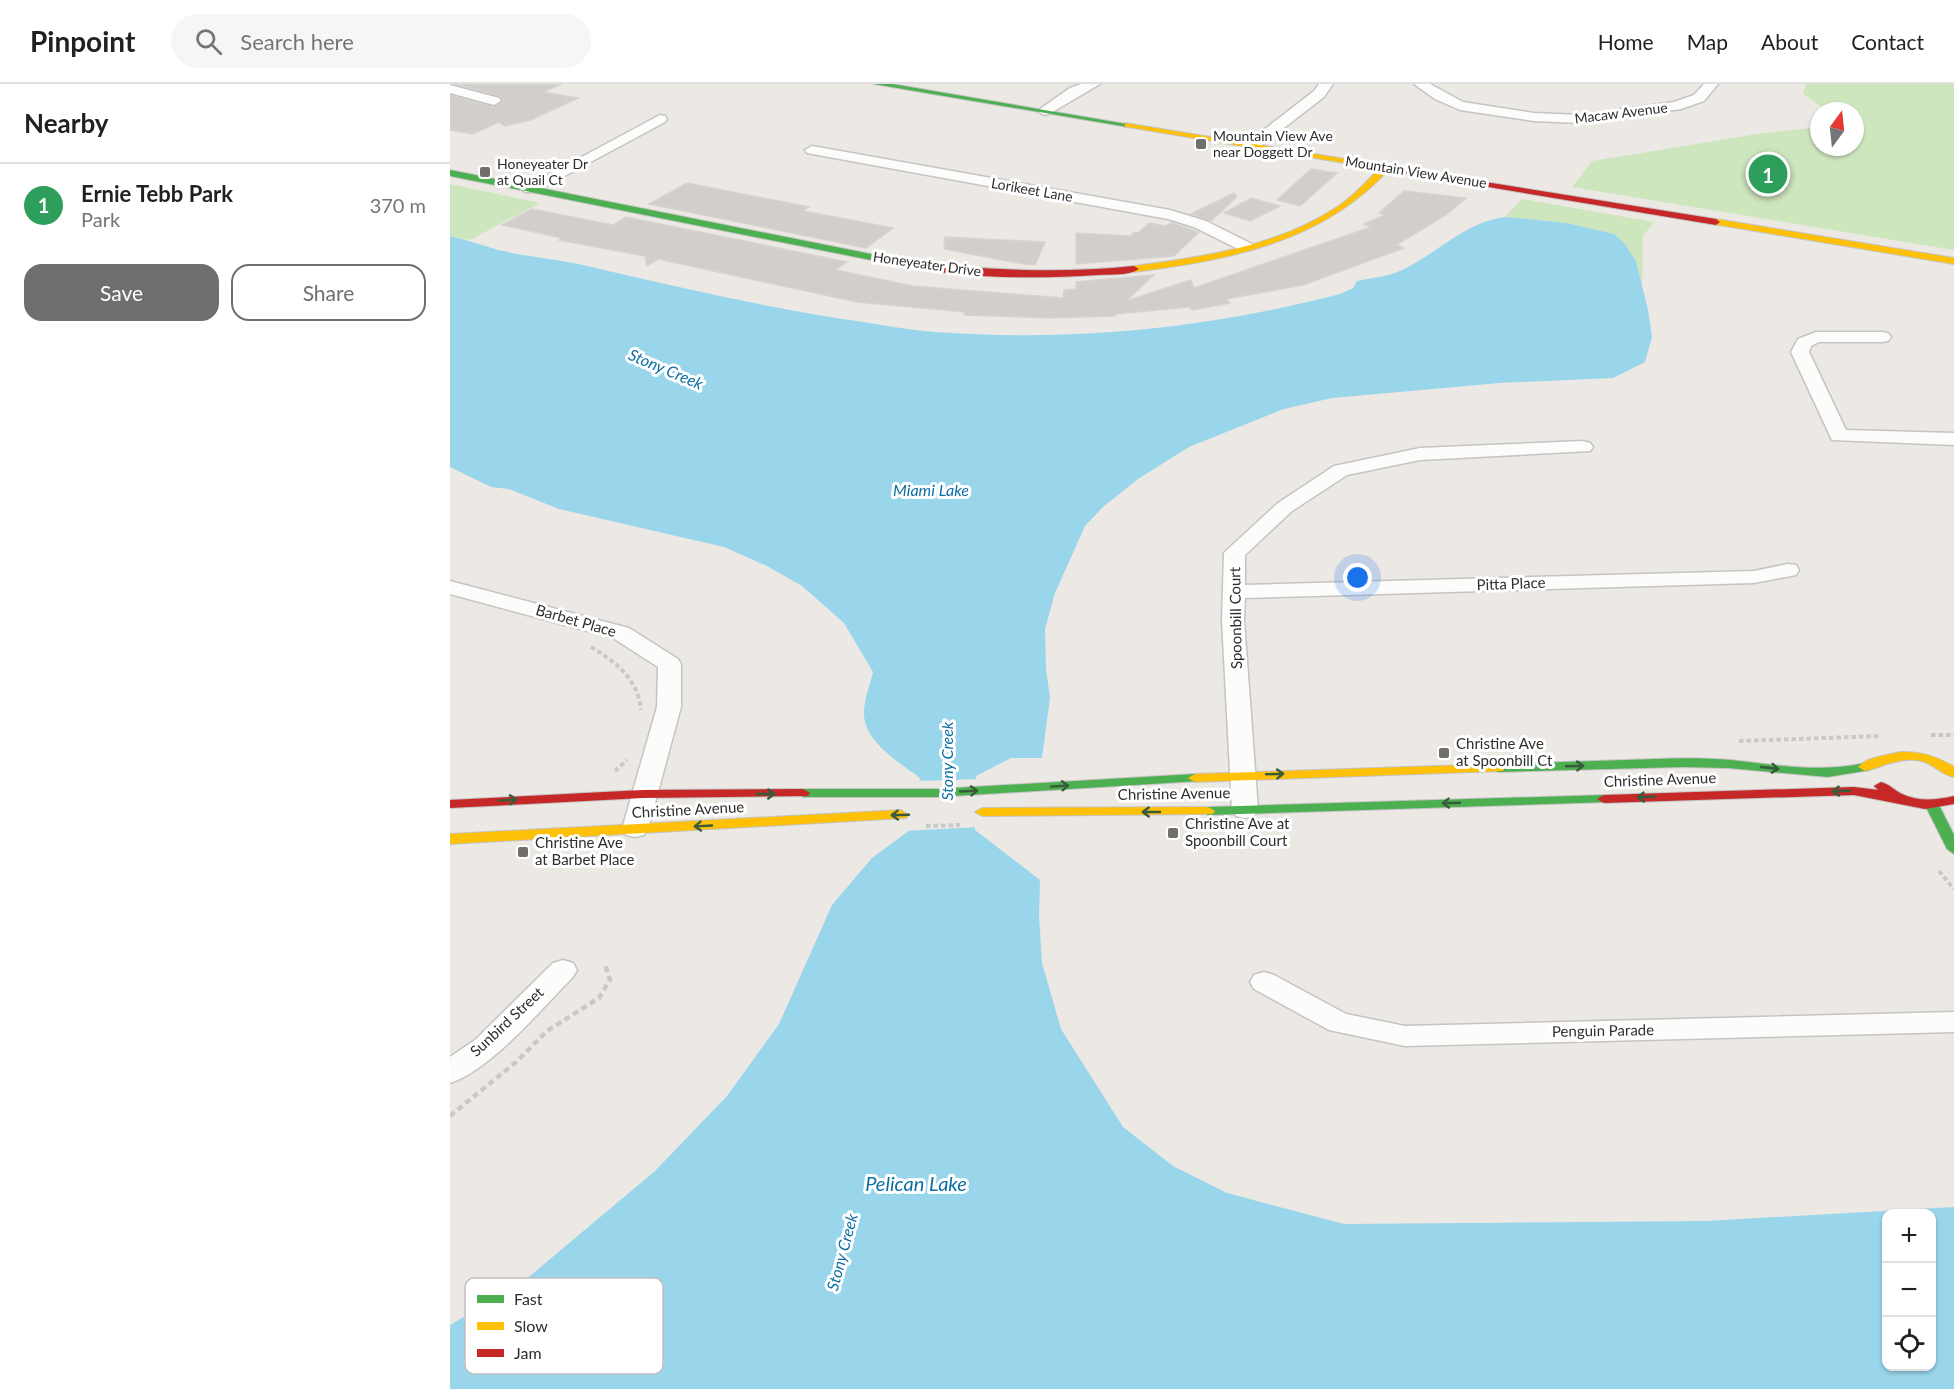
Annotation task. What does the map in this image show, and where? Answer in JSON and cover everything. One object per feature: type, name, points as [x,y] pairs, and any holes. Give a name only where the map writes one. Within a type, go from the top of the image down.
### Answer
[{"type":"street","name":"Mountain View Avenue","points":[[878,84],[1954,261]]},
{"type":"street","points":[[1044,111],[1075,91],[1093,84]]},
{"type":"street","points":[[1253,145],[1319,94],[1326,84]]},
{"type":"street","name":"Macaw Avenue","points":[[1421,84],[1461,106],[1534,117],[1580,119],[1676,106],[1699,98],[1711,84]]},
{"type":"street","points":[[450,89],[494,101]]},
{"type":"street","points":[[530,189],[660,119]]},
{"type":"street","name":"Lorikeet Lane","points":[[812,150],[1170,215],[1200,224],[1246,248]]},
{"type":"street","name":"Honeyeater Drive","points":[[450,173],[901,263],[977,272],[1040,274],[1122,270],[1187,261],[1246,248],[1285,236],[1350,202],[1386,167]]},
{"type":"street","points":[[1882,337],[1816,337],[1804,343],[1800,352],[1839,436],[1954,439]]},
{"type":"street","name":"Spoonbill Court","points":[[1245,810],[1233,620],[1235,553],[1286,507],[1341,470],[1420,454],[1583,447]]},
{"type":"street","name":"Pitta Place","points":[[1234,592],[1754,577],[1788,570]]},
{"type":"street","name":"Barbet Place","points":[[450,587],[621,633],[670,664],[669,707],[635,829]]},
{"type":"street","name":"Christine Avenue","points":[[450,804],[643,794],[869,794],[1001,790],[1242,775],[1708,763],[1816,772],[1843,771],[1904,755],[1935,760]]},
{"type":"street","points":[[1935,760],[1954,764]]},
{"type":"street","points":[[1935,760],[1954,773]]},
{"type":"street","points":[[1881,762],[1876,771],[1878,782],[1884,789],[1899,798]]},
{"type":"street","name":"Christine Avenue","points":[[965,819],[1001,811],[1162,812],[1854,791],[1932,805]]},
{"type":"street","points":[[1954,800],[1932,805],[1954,849]]},
{"type":"street","name":"Christine Avenue","points":[[450,839],[911,814]]},
{"type":"street","name":"Sunbird Street","points":[[450,1072],[484,1047],[563,970]]},
{"type":"street","name":"Penguin Parade","points":[[1264,982],[1339,1023],[1405,1036],[1954,1022]]},
{"type":"path","points":[[590,646],[622,668],[632,681],[640,695],[642,708],[639,720]]},
{"type":"path","points":[[611,773],[619,769],[628,759],[631,751]]},
{"type":"path","points":[[920,826],[965,819]]},
{"type":"path","points":[[450,1116],[527,1053],[546,1031],[581,1012],[600,998],[607,990],[610,980],[604,965]]},
{"type":"green space","points":[[1806,84],[1954,84],[1954,250],[1572,187],[1592,161],[1757,134],[1810,128],[1810,156],[1864,156],[1864,102],[1814,102],[1803,94]]},
{"type":"green space","points":[[450,184],[540,203],[470,240],[450,236]]},
{"type":"green space","points":[[1522,199],[1654,222],[1643,236],[1642,285],[1636,261],[1614,234],[1567,223],[1505,217]]},
{"type":"water","points":[[1505,217],[1567,223],[1614,234],[1624,243],[1636,261],[1648,310],[1652,337],[1645,362],[1613,378],[1500,383],[1332,398],[1284,409],[1189,447],[1138,479],[1103,507],[1085,526],[1055,593],[1045,629],[1046,669],[1050,698],[1042,758],[1011,758],[976,776],[975,830],[1040,880],[1039,914],[1042,963],[1061,1029],[1123,1127],[1173,1166],[1227,1193],[1344,1224],[1707,1221],[1882,1211],[1882,1371],[1936,1371],[1936,1209],[1919,1209],[1954,1207],[1954,1389],[450,1389],[450,1325],[465,1316],[465,1374],[663,1374],[663,1278],[528,1278],[655,1171],[727,1096],[779,1024],[832,905],[872,858],[910,830],[920,778],[884,750],[870,733],[865,723],[864,708],[873,672],[844,623],[802,586],[767,566],[724,547],[559,509],[509,489],[491,487],[450,467],[450,236],[498,250],[828,317],[935,332],[1038,335],[1089,334],[1189,324],[1290,306],[1340,294],[1353,288],[1357,281],[1400,271],[1466,231],[1491,220]]},
{"type":"pier","points":[[979,779],[978,827],[904,831],[907,828],[917,781]]},
{"type":"building","points":[[455,84],[562,84],[543,92],[578,98],[531,120],[504,126],[499,122],[473,134],[450,130],[450,95],[493,107],[502,103],[503,100],[500,96]]},
{"type":"building","points":[[1311,169],[1337,173],[1300,206],[1277,200]]},
{"type":"building","points":[[687,183],[809,207],[803,211],[893,228],[866,248],[649,204]]},
{"type":"building","points":[[1404,191],[1466,198],[1446,215],[1396,245],[1404,248],[1303,285],[1226,299],[1230,303],[1192,310],[1189,307],[1115,314],[1115,316],[1051,318],[964,315],[965,312],[857,302],[658,259],[647,266],[645,256],[559,240],[562,238],[502,225],[532,209],[613,225],[626,217],[847,262],[836,270],[912,286],[1063,298],[1064,290],[1076,289],[1076,282],[1154,275],[1126,301],[1191,280],[1194,288],[1371,227],[1364,224],[1385,215],[1379,213]]},
{"type":"building","points":[[1234,193],[1237,197],[1211,221],[1191,214]]},
{"type":"building","points":[[1251,198],[1280,206],[1250,221],[1224,213]]},
{"type":"building","points":[[1149,223],[1165,226],[1172,223],[1199,232],[1174,256],[1076,264],[1076,233],[1130,236],[1134,232],[1138,233]]},
{"type":"building","points":[[945,237],[1045,242],[1035,265],[944,249]]},
{"type":"traffic: fast","points":[[878,84],[1128,125]]},
{"type":"traffic: fast","points":[[450,173],[901,263]]},
{"type":"traffic: fast","points":[[1498,768],[1630,763],[1709,763],[1828,773],[1865,767]]},
{"type":"traffic: fast","points":[[803,793],[937,793],[1195,778]]},
{"type":"traffic: fast","points":[[1208,811],[1604,799]]},
{"type":"traffic: fast","points":[[1932,805],[1954,849]]},
{"type":"traffic: slow","points":[[1128,125],[1357,163]]},
{"type":"traffic: slow","points":[[1134,269],[1188,262],[1242,250],[1295,232],[1343,207],[1387,167]]},
{"type":"traffic: slow","points":[[1716,222],[1954,261]]},
{"type":"traffic: slow","points":[[1865,767],[1900,756],[1911,756],[1931,760],[1954,773]]},
{"type":"traffic: slow","points":[[1195,778],[1498,768]]},
{"type":"traffic: slow","points":[[982,812],[1208,811]]},
{"type":"traffic: slow","points":[[450,839],[901,815]]},
{"type":"traffic: jam","points":[[1357,163],[1716,222]]},
{"type":"traffic: jam","points":[[901,263],[1017,274],[1134,269]]},
{"type":"traffic: jam","points":[[1881,786],[1906,801],[1916,803],[1935,804],[1954,800]]},
{"type":"traffic: jam","points":[[1604,799],[1854,791],[1899,798]]},
{"type":"traffic: jam","points":[[450,804],[643,794],[803,793]]},
{"type":"place","name":"Mountain View Ave near Doggett Dr","points":[[1201,144]]},
{"type":"place","name":"Honeyeater Dr at Quail Ct","points":[[485,172]]},
{"type":"place","name":"Ernie Tebb Park","points":[[1768,174]]},
{"type":"place","name":"Christine Ave at Spoonbill Ct","points":[[1444,753]]},
{"type":"place","name":"Christine Ave at Spoonbill Court","points":[[1173,833]]},
{"type":"place","name":"Christine Ave at Barbet Place","points":[[523,852]]},
{"type":"water label","name":"Stony Creek","points":[[666,369]]},
{"type":"water label","name":"Miami Lake","points":[[931,490]]},
{"type":"water label","name":"Stony Creek","points":[[947,761]]},
{"type":"water label","name":"Pelican Lake","points":[[916,1184]]},
{"type":"water label","name":"Stony Creek","points":[[842,1252]]}]
